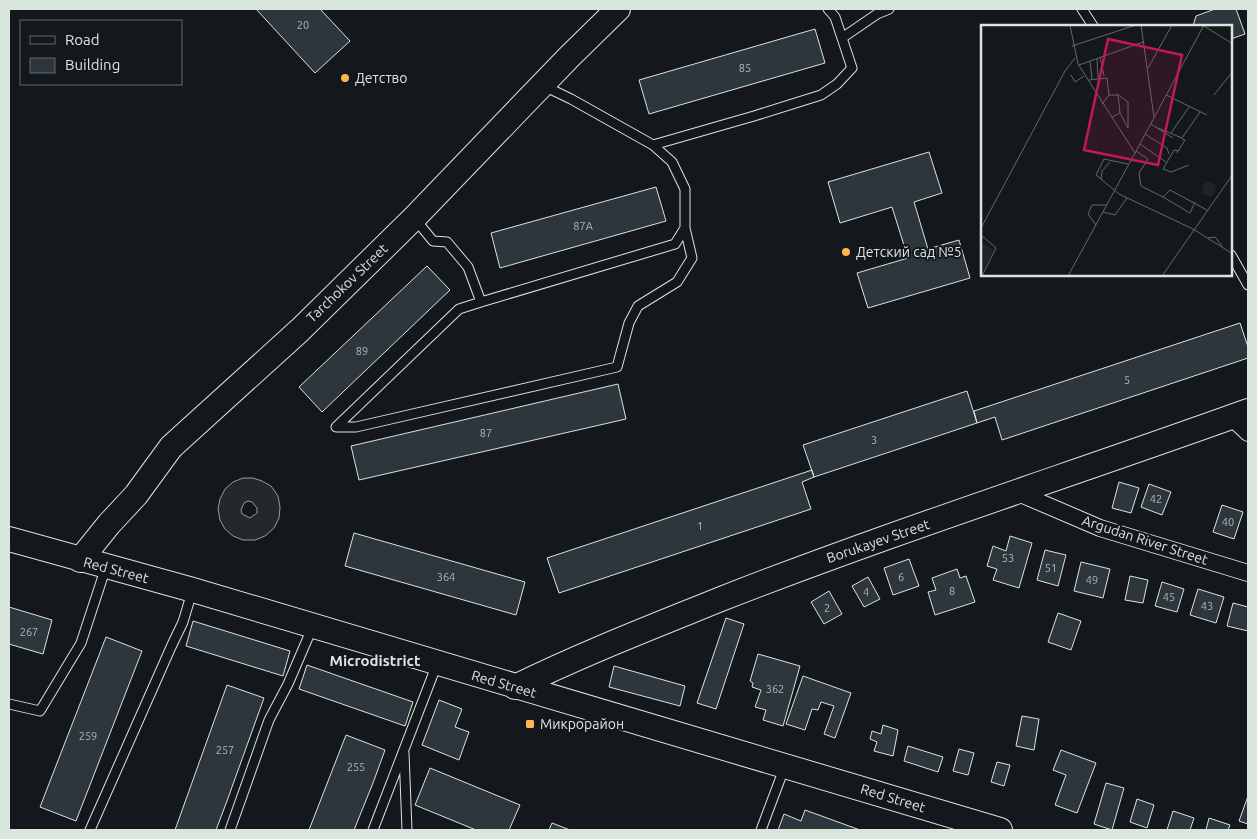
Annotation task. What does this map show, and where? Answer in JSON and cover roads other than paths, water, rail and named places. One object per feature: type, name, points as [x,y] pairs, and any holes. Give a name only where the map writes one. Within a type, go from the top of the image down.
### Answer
[{"type":"street","name":"Tarchokov Street","points":[[80,560],[136,495],[171,447],[300,330],[414,218],[618,9]]},
{"type":"street","name":"Borukayev Street","points":[[515,687],[562,664],[626,637],[809,565],[1016,492],[1243,421]]},
{"type":"street","name":"Argudan River Street","points":[[1016,492],[1100,528],[1248,573]]},
{"type":"street","name":"Red Street","points":[[9,539],[193,590],[1000,830]]},
{"type":"lane","points":[[653,145],[821,95],[838,84],[852,68],[835,17],[828,9]]},
{"type":"lane","points":[[842,38],[876,14],[889,9]]},
{"type":"lane","points":[[1082,9],[1092,25]]},
{"type":"lane","points":[[543,85],[572,99],[653,145],[672,162],[685,189],[686,228],[692,258],[677,282],[638,306],[628,323],[617,367],[356,426],[336,427],[459,308],[674,244],[686,228]]},
{"type":"lane","points":[[414,218],[433,241],[447,242],[468,267],[481,302]]},
{"type":"lane","points":[[1232,257],[1248,284]]},
{"type":"lane","points":[[9,704],[40,711],[81,643],[106,567]]},
{"type":"lane","points":[[90,830],[183,622],[193,590]]},
{"type":"lane","points":[[230,830],[269,720],[288,684],[313,626]]},
{"type":"lane","points":[[373,830],[437,664]]},
{"type":"lane","points":[[404,750],[407,830]]},
{"type":"lane","points":[[762,830],[785,766]]},
{"type":"place","name":"Детство","points":[[345,78]]},
{"type":"place","name":"Детский сад №5","points":[[846,252]]},
{"type":"place","name":"Микрорайон","points":[[530,724]]},
{"type":"district","name":"Microdistrict","points":[[375,661]]}]
